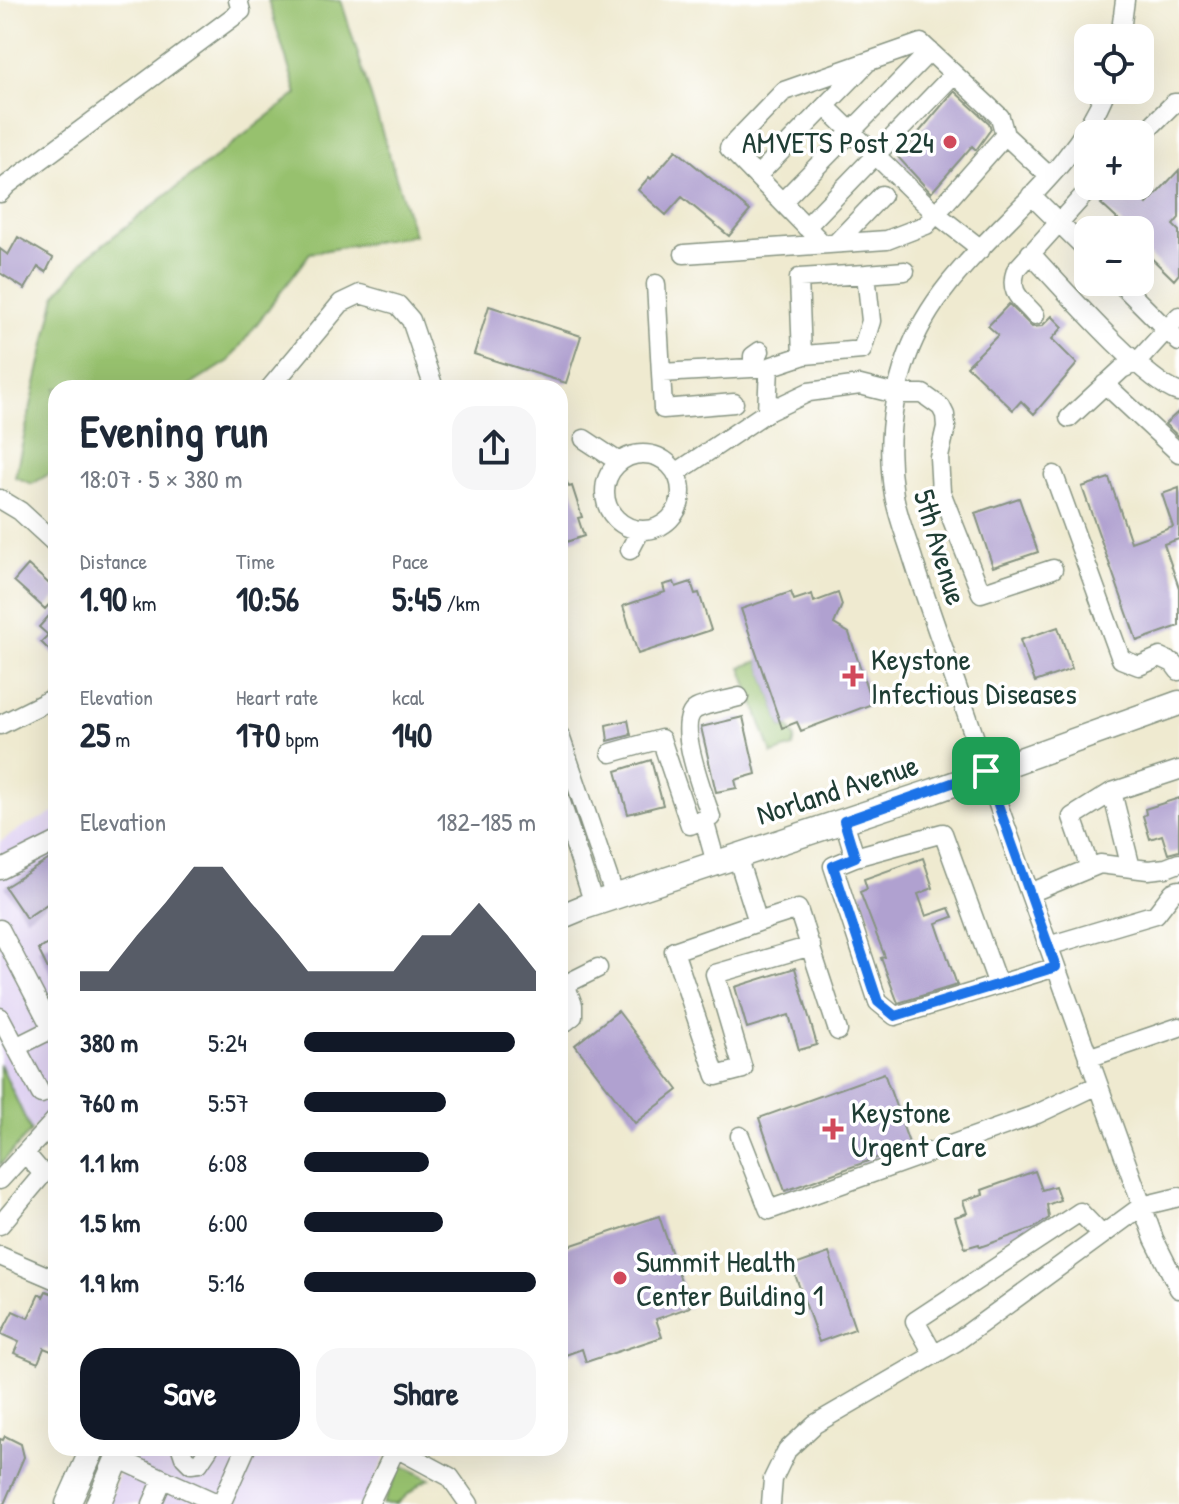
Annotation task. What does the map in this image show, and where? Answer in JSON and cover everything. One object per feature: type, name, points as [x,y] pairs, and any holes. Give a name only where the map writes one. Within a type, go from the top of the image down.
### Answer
[{"type":"main road","name":"Norland Avenue","points":[[568,914],[1179,703]]},
{"type":"main road","points":[[68,1504],[89,1456]]},
{"type":"main road","points":[[98,1504],[119,1456]]},
{"type":"street","points":[[0,193],[241,11],[238,0]]},
{"type":"street","points":[[1122,24],[1125,0]]},
{"type":"street","points":[[829,244],[806,227],[729,148],[784,91],[869,61],[926,47]]},
{"type":"street","points":[[926,47],[1000,117],[1005,135],[1049,176]]},
{"type":"street","points":[[782,202],[852,132],[926,47]]},
{"type":"street","points":[[757,176],[869,61]]},
{"type":"street","points":[[806,227],[954,74]]},
{"type":"street","points":[[1154,123],[1174,103],[1179,103]]},
{"type":"street","name":"5th Avenue","points":[[1099,104],[1087,129],[1069,154],[948,284],[923,322],[908,354],[896,394],[890,444],[895,502],[986,771],[1154,1239],[1179,1289]]},
{"type":"street","points":[[825,106],[935,213],[981,249]]},
{"type":"street","points":[[684,254],[887,240],[926,225],[1005,135]]},
{"type":"street","points":[[829,244],[882,195]]},
{"type":"street","points":[[1031,195],[1074,237]]},
{"type":"street","points":[[1035,315],[1011,284],[1020,264],[1078,200]]},
{"type":"street","points":[[1030,253],[1137,362],[1167,387],[1178,392]]},
{"type":"street","points":[[767,412],[774,359],[799,278],[905,271]]},
{"type":"street","points":[[661,373],[862,350],[871,321],[866,274]]},
{"type":"street","points":[[656,284],[663,409],[734,403]]},
{"type":"street","points":[[277,380],[341,303],[360,294],[398,305],[411,320],[431,380]]},
{"type":"street","points":[[1069,418],[1122,369],[1137,362],[1175,329],[1136,296]]},
{"type":"street","points":[[1105,384],[1179,453]]},
{"type":"street","points":[[676,473],[767,412],[809,392],[860,385],[896,394],[920,393],[944,411],[946,427],[939,457],[941,492],[981,593],[1053,569]]},
{"type":"street","points":[[584,439],[619,462]]},
{"type":"street","points":[[649,454],[669,464],[676,473],[681,496],[672,517],[652,530],[640,531],[618,521],[606,500],[605,487],[619,462],[649,454]]},
{"type":"street","points":[[1054,475],[1121,659],[1139,666],[1160,657],[1173,663],[1179,671]]},
{"type":"street","points":[[0,499],[20,511],[48,537]]},
{"type":"street","points":[[630,550],[640,531]]},
{"type":"street","points":[[611,753],[661,739],[690,825],[711,817],[687,736],[687,719],[695,710],[739,697]]},
{"type":"street","points":[[0,725],[48,701]]},
{"type":"street","points":[[568,766],[604,900]]},
{"type":"street","points":[[1090,868],[1072,817],[1112,792],[1179,770]]},
{"type":"street","points":[[1112,792],[1131,868]]},
{"type":"street","points":[[568,817],[604,900]]},
{"type":"street","points":[[704,820],[758,922]]},
{"type":"street","points":[[844,821],[855,857]]},
{"type":"street","points":[[998,985],[943,833],[833,866],[878,1002],[895,1016],[998,985],[1056,967]]},
{"type":"street","points":[[0,870],[48,846]]},
{"type":"street","points":[[1030,893],[1100,864],[1166,868],[1179,863]]},
{"type":"street","points":[[1048,946],[1156,914],[1173,892],[1179,890]]},
{"type":"street","points":[[811,946],[715,974],[743,1069],[716,1076],[674,951],[798,909],[811,946],[838,1031]]},
{"type":"street","points":[[0,929],[48,1017]]},
{"type":"street","points":[[568,982],[598,968]]},
{"type":"street","points":[[568,996],[573,1005],[573,1016],[568,1020]]},
{"type":"street","points":[[0,1017],[41,1094]]},
{"type":"street","points":[[1088,1058],[1179,1027]]},
{"type":"street","points":[[16,1047],[48,1033]]},
{"type":"street","points":[[740,1136],[769,1210],[1037,1114],[1098,1085]]},
{"type":"street","points":[[0,1180],[48,1128]]},
{"type":"street","points":[[0,1225],[43,1174],[25,1153]]},
{"type":"street","points":[[771,1504],[773,1479],[787,1450],[815,1424],[956,1342],[1142,1206],[1179,1197]]},
{"type":"street","points":[[934,1355],[915,1321],[1080,1212],[1102,1235]]},
{"type":"street","points":[[0,1256],[48,1277]]},
{"type":"street","points":[[125,1456],[163,1479],[218,1504],[242,1456]]},
{"type":"street","points":[[184,1456],[191,1464],[199,1463],[204,1456]]},
{"type":"street","points":[[369,1504],[392,1456]]},
{"type":"street","points":[[411,1456],[450,1477],[469,1504]]},
{"type":"street","points":[[152,1504],[163,1479]]},
{"type":"shaded area","points":[[48,816],[48,1113],[31,1131],[0,1068],[0,842],[24,826]]},
{"type":"shaded area","points":[[127,1456],[385,1456],[364,1504],[107,1504]]},
{"type":"green space","points":[[268,0],[341,0],[414,235],[310,253],[229,361],[199,380],[48,380],[48,475],[32,484],[15,477],[56,295],[88,256],[297,94]]},
{"type":"green space","points":[[759,661],[782,728],[788,726],[795,738],[793,747],[772,754],[741,667]]},
{"type":"green space","points":[[0,1064],[31,1131],[0,1165]]},
{"type":"green space","points":[[401,1465],[430,1479],[397,1504],[383,1504]]},
{"type":"building","name":"AMVETS Post 224","points":[[954,91],[989,123],[991,129],[976,150],[972,146],[931,193],[898,157]]},
{"type":"building","points":[[676,150],[750,211],[729,236],[682,197],[666,215],[638,190]]},
{"type":"building","points":[[1179,170],[1179,218],[1173,225],[1179,231],[1179,274],[1174,280],[1154,261],[1154,216],[1114,216],[1101,204],[1105,200],[1143,200],[1147,204]]},
{"type":"building","points":[[18,237],[53,258],[46,272],[38,267],[25,289],[0,273],[0,249],[8,255]]},
{"type":"building","points":[[1009,304],[1032,327],[1042,326],[1052,316],[1063,327],[1052,339],[1077,364],[1034,414],[1021,401],[1013,410],[967,366],[998,335],[988,326]]},
{"type":"building","points":[[489,306],[581,336],[567,380],[556,380],[474,354]]},
{"type":"building","points":[[1179,411],[1179,437],[1165,424]]},
{"type":"building","points":[[1109,478],[1131,542],[1173,527],[1162,494],[1179,488],[1179,539],[1164,544],[1179,588],[1179,626],[1137,641],[1082,487]]},
{"type":"building","points":[[568,485],[572,486],[582,517],[578,518],[584,536],[568,541]]},
{"type":"building","points":[[1019,498],[1038,552],[993,567],[975,513]]},
{"type":"building","points":[[28,565],[48,583],[48,606],[45,609],[14,581]]},
{"type":"building","points":[[674,582],[676,587],[691,582],[695,594],[699,593],[711,630],[638,654],[623,606],[665,592],[663,585]]},
{"type":"building","points":[[791,592],[794,600],[812,594],[814,602],[838,593],[842,605],[834,624],[849,633],[872,704],[801,731],[797,722],[782,728],[741,609]]},
{"type":"building","points":[[48,617],[48,635],[39,627]]},
{"type":"building","points":[[1058,627],[1072,669],[1035,682],[1020,640]]},
{"type":"building","points":[[48,635],[48,649],[41,642]]},
{"type":"building","points":[[743,717],[756,774],[735,780],[737,788],[716,792],[701,727]]},
{"type":"building","points":[[628,720],[631,735],[608,741],[606,725]]},
{"type":"building","points":[[651,760],[663,805],[628,814],[616,771]]},
{"type":"building","points":[[1179,798],[1179,851],[1168,854],[1162,835],[1150,839],[1143,816],[1145,809]]},
{"type":"building","points":[[923,858],[933,888],[918,894],[926,916],[949,908],[953,917],[936,923],[957,985],[898,1003],[881,958],[885,957],[860,892],[867,889],[864,879]]},
{"type":"building","points":[[48,860],[48,903],[26,918],[5,887]]},
{"type":"building","points":[[48,945],[48,969],[38,949]]},
{"type":"building","points":[[795,968],[817,1045],[799,1050],[789,1015],[747,1028],[735,987]]},
{"type":"building","points":[[618,1011],[678,1090],[635,1123],[575,1045]]},
{"type":"building","points":[[884,1073],[910,1146],[785,1191],[759,1118]]},
{"type":"building","points":[[1035,1171],[1042,1190],[1055,1186],[1060,1200],[1047,1205],[1049,1218],[1034,1228],[980,1247],[979,1244],[965,1248],[955,1217],[967,1213],[963,1201],[983,1194],[982,1190]]},
{"type":"building","name":"Summit Health Center Building 1","points":[[659,1216],[690,1307],[656,1319],[662,1337],[586,1362],[582,1349],[568,1354],[568,1246]]},
{"type":"building","points":[[829,1253],[855,1329],[819,1342],[792,1266]]},
{"type":"building","points":[[48,1292],[48,1350],[44,1348],[38,1363],[14,1353],[19,1342],[1,1334],[13,1311],[28,1318],[39,1294],[43,1297]]},
{"type":"building","points":[[5,1436],[21,1444],[24,1457],[4,1504],[0,1504],[0,1439],[3,1440]]},
{"type":"place","name":"AMVETS Post 224","points":[[950,142]]},
{"type":"place","name":"Keystone Infectious Diseases","points":[[853,676]]},
{"type":"place","name":"Keystone Urgent Care","points":[[833,1129]]},
{"type":"place","name":"Summit Health Center Building 1","points":[[620,1278]]},
{"type":"route","points":[[986,771],[1056,967],[895,1016],[878,1002],[833,866],[855,857],[844,821],[986,771]]}]
